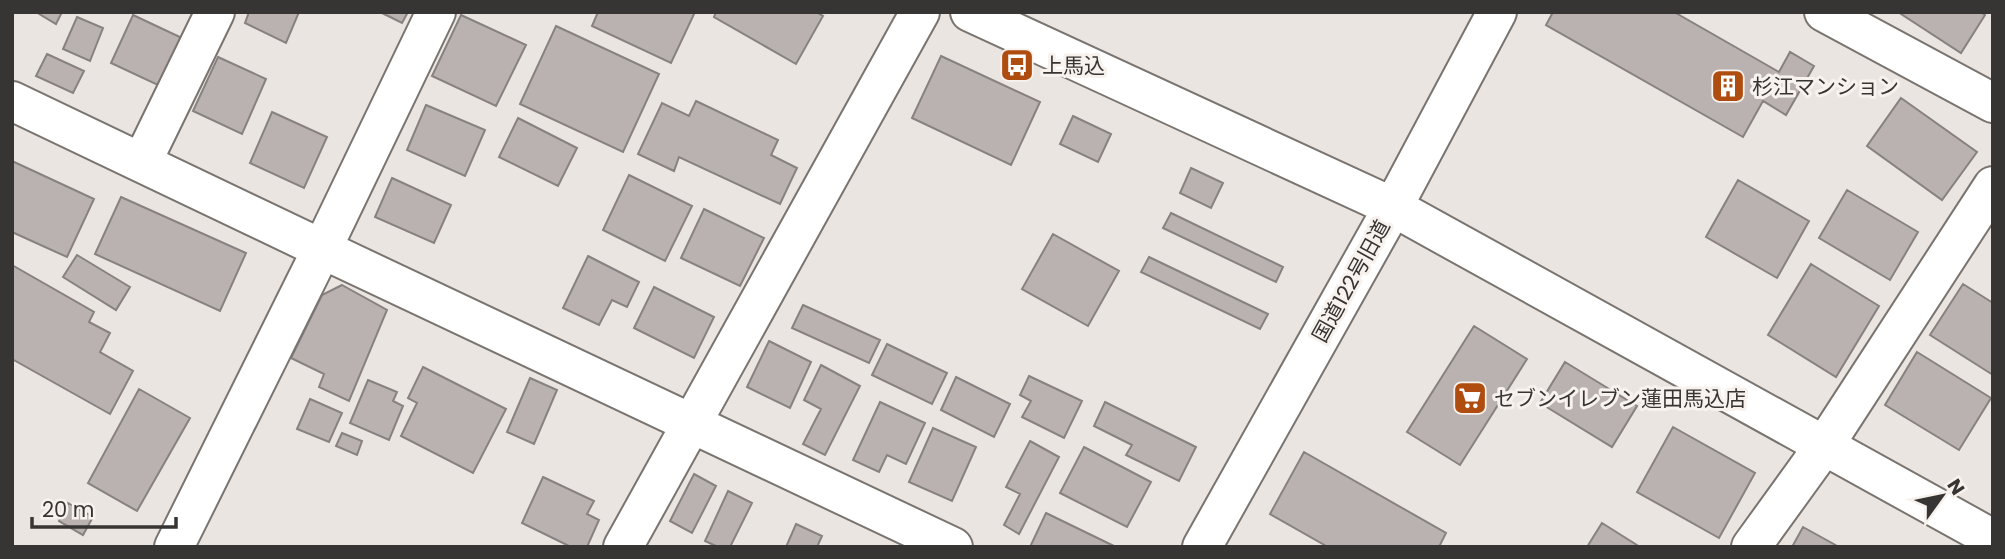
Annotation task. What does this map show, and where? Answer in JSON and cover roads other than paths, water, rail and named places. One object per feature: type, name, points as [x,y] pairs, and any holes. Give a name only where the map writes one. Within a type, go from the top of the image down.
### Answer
[{"type":"street","points":[[142,162],[215,12]]},
{"type":"street","points":[[174,547],[436,12]]},
{"type":"street","points":[[623,547],[920,12]]},
{"type":"street","name":"国道122号旧道","points":[[1202,547],[1393,207],[1496,12]]},
{"type":"street","points":[[1824,12],[1993,103]]},
{"type":"street","points":[[977,14],[1393,207],[1993,539]]},
{"type":"street","points":[[12,101],[953,547]]},
{"type":"street","points":[[1751,547],[1825,446],[1993,186]]},
{"type":"place","name":"上馬込","points":[[1017,65]]},
{"type":"place","name":"杉江マンション","points":[[1728,86]]},
{"type":"place","name":"セブンイレブン蓮田馬込店","points":[[1470,398]]}]
